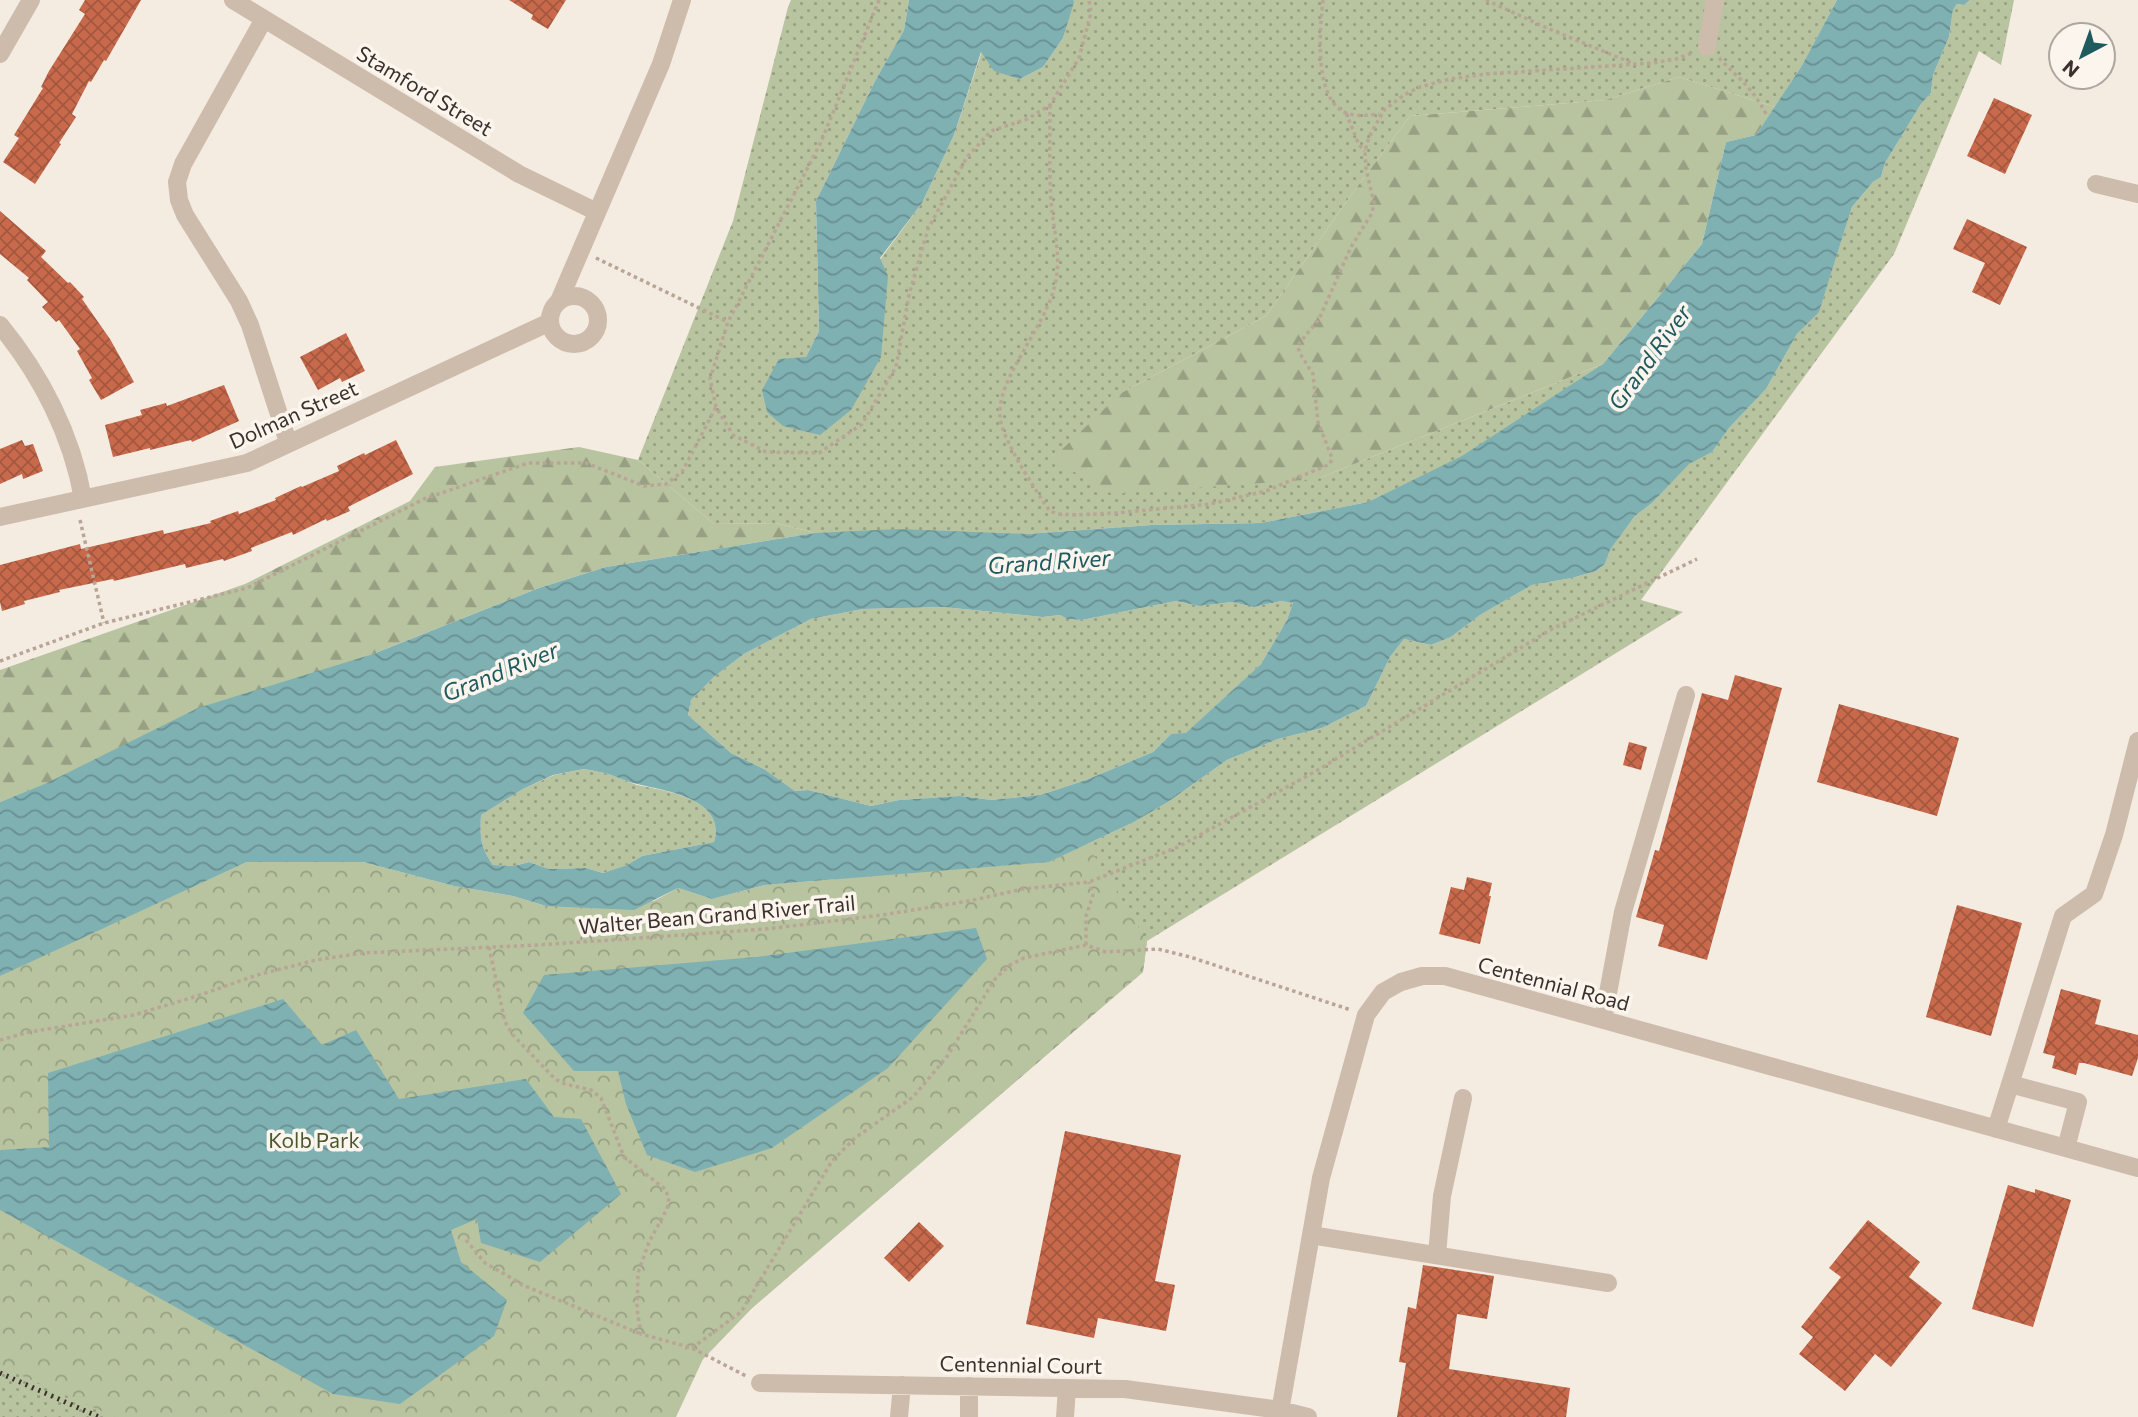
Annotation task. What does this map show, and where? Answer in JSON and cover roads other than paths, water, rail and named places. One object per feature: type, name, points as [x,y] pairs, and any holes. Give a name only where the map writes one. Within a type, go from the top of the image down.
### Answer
[{"type":"street","points":[[0,54],[31,0]]},
{"type":"street","name":"Stamford Street","points":[[233,0],[519,174],[597,212]]},
{"type":"street","points":[[559,301],[573,296],[588,300],[597,313],[596,329],[586,340],[570,343],[556,336],[550,322],[551,314],[575,266],[661,64],[682,0]]},
{"type":"street","points":[[1707,47],[1715,0]]},
{"type":"street","points":[[264,19],[183,164],[177,182],[179,200],[185,215],[222,272],[250,325],[288,442]]},
{"type":"street","points":[[2096,184],[2138,194]]},
{"type":"street","name":"Dolman Street","points":[[0,517],[247,463],[550,322]]},
{"type":"street","points":[[0,325],[32,369],[51,403],[68,440],[83,499]]},
{"type":"street","points":[[1602,1020],[1623,912],[1686,695]]},
{"type":"street","points":[[1996,1129],[2063,916],[2094,894],[2138,741]]},
{"type":"street","name":"Centennial Road","points":[[1279,1414],[1321,1178],[1366,1015],[1384,992],[1401,982],[1422,976],[1445,976],[2138,1168]]},
{"type":"street","points":[[2010,1084],[2078,1102],[2066,1148]]},
{"type":"street","points":[[1437,1255],[1442,1196],[1463,1098]]},
{"type":"street","points":[[1311,1235],[1608,1283]]},
{"type":"street","name":"Centennial Court","points":[[760,1384],[1125,1389],[1308,1417]]},
{"type":"street","points":[[898,1417],[902,1385]]},
{"type":"street","points":[[969,1387],[969,1417]]},
{"type":"street","points":[[1065,1417],[1067,1388]]},
{"type":"water","points":[[909,0],[1074,2],[1063,38],[1043,67],[1020,79],[994,71],[981,52],[954,135],[922,203],[880,258],[888,276],[881,357],[851,410],[820,435],[783,426],[767,412],[762,390],[779,359],[806,357],[819,331],[816,201],[875,81],[904,30]]},
{"type":"water","name":"Grand River","points":[[1837,0],[1970,0],[1964,5],[1957,4],[1953,10],[1949,37],[1933,75],[1931,93],[1921,104],[1885,163],[1881,177],[1873,182],[1852,207],[1819,312],[1797,334],[1766,389],[1729,428],[1712,452],[1689,464],[1652,503],[1635,516],[1610,550],[1605,564],[1596,571],[1572,578],[1532,585],[1480,615],[1451,637],[1431,645],[1404,639],[1390,657],[1366,706],[1322,728],[1278,739],[1227,760],[1168,802],[1134,822],[1049,862],[765,885],[712,899],[678,888],[634,910],[546,906],[363,862],[247,862],[0,976],[0,802],[47,783],[198,708],[373,654],[539,588],[606,567],[815,533],[899,529],[1027,534],[1152,525],[1261,523],[1368,502],[1462,456],[1603,364],[1702,244],[1726,142],[1756,135],[1801,67]],"holes":[[[1176,601],[1199,606],[1232,602],[1254,607],[1281,601],[1293,603],[1287,620],[1261,664],[1186,733],[1171,734],[1153,752],[1086,780],[1040,795],[992,800],[960,796],[899,800],[871,806],[808,790],[795,791],[764,769],[731,753],[688,715],[691,700],[715,676],[744,654],[811,619],[863,609],[943,607],[1042,617],[1060,615],[1067,619],[1082,620]],[[584,769],[678,794],[691,800],[712,816],[716,827],[714,842],[642,856],[627,865],[603,873],[586,868],[549,869],[529,862],[514,866],[493,865],[482,842],[481,815],[523,789],[553,775]]]},
{"type":"water","points":[[976,928],[987,959],[888,1068],[772,1148],[695,1172],[647,1155],[626,1104],[618,1071],[574,1071],[523,1013],[544,975],[756,957]]},
{"type":"water","points":[[283,999],[322,1045],[356,1030],[399,1099],[526,1079],[554,1117],[581,1119],[621,1194],[540,1262],[481,1243],[477,1219],[451,1230],[461,1262],[507,1300],[494,1336],[400,1404],[333,1394],[0,1210],[0,1150],[49,1147],[48,1073]]},
{"type":"railway","points":[[0,1373],[99,1417]]},
{"type":"park label","name":"Kolb Park","points":[[314,1139]]}]
